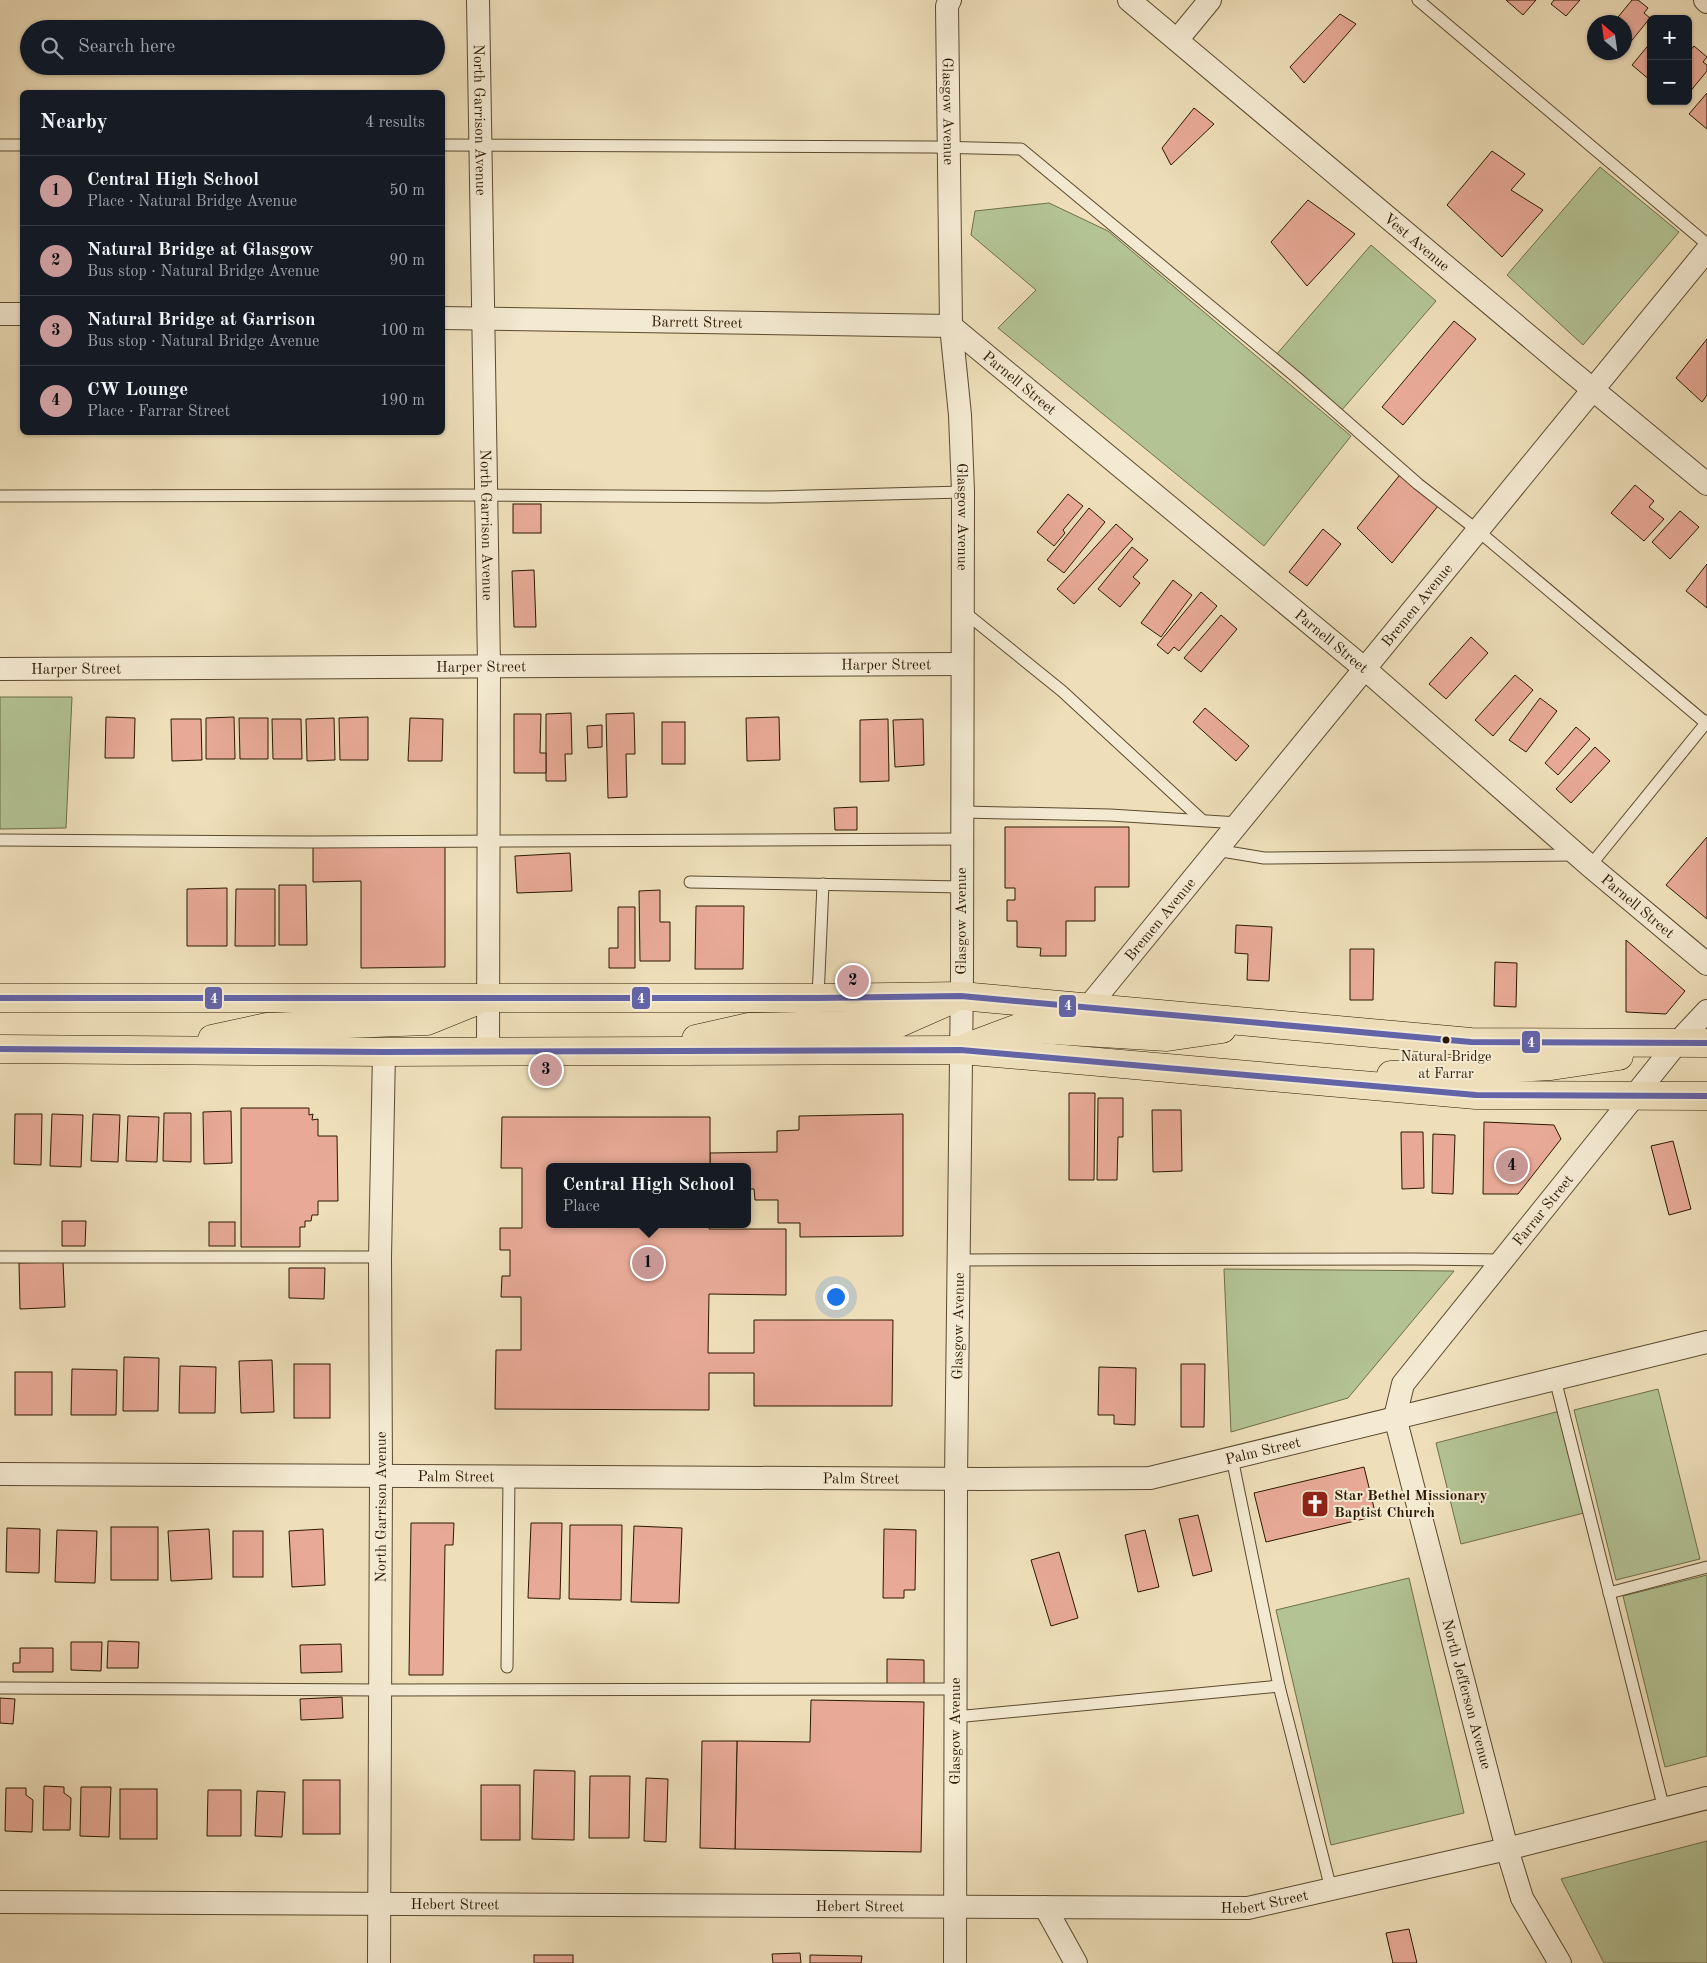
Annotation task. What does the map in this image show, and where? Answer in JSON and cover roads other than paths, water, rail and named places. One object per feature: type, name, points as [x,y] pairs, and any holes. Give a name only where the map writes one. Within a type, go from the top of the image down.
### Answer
[{"type":"main road","points":[[0,998],[818,998],[961,996],[1089,1006],[1471,1042],[1707,1043]]},
{"type":"main road","points":[[651,1050],[750,1027],[896,1024],[961,996]]},
{"type":"main road","points":[[164,1050],[267,1027],[427,1021],[488,997]]},
{"type":"main road","points":[[961,1050],[1018,1028],[1168,1037],[1266,1023]]},
{"type":"main road","points":[[1325,1082],[1410,1072],[1551,1066],[1620,1056],[1677,1043]]},
{"type":"main road","points":[[0,1049],[384,1052],[961,1050],[1476,1095],[1707,1096]]},
{"type":"main road","points":[[1635,1096],[1707,1078]]},
{"type":"street","name":"North Garrison Avenue","points":[[478,0],[490,666],[488,1051]]},
{"type":"street","name":"Glasgow Avenue","points":[[950,0],[947,6],[951,326],[960,414],[963,492],[961,1050],[956,1479],[955,1963]]},
{"type":"street","name":"Vest Avenue","points":[[1129,0],[1707,484]]},
{"type":"street","points":[[1177,40],[1210,0]]},
{"type":"street","name":"Bremen Avenue","points":[[1089,1006],[1707,250]]},
{"type":"street","points":[[0,314],[20,314]]},
{"type":"street","name":"Barrett Street","points":[[445,318],[951,326]]},
{"type":"street","name":"Parnell Street","points":[[951,326],[1365,669],[1584,861],[1707,964]]},
{"type":"street","name":"Harper Street","points":[[0,669],[962,664]]},
{"type":"street","name":"Farrar Street","points":[[1395,1418],[1403,1384],[1677,1043],[1707,1011]]},
{"type":"street","name":"North Garrison Avenue","points":[[379,1963],[380,1257],[384,1052]]},
{"type":"street","name":"Palm Street","points":[[0,1474],[956,1479],[1150,1478],[1707,1342]]},
{"type":"street","name":"North Jefferson Avenue","points":[[1395,1418],[1507,1849],[1522,1898],[1560,1963]]},
{"type":"street","name":"Hebert Street","points":[[0,1902],[380,1902],[1248,1908],[1507,1849],[1707,1798]]},
{"type":"street","points":[[1045,1907],[1076,1963]]},
{"type":"lane","points":[[1418,0],[1707,244]]},
{"type":"lane","points":[[0,145],[20,145]]},
{"type":"lane","points":[[445,145],[1021,149],[1296,377],[1418,484],[1477,530],[1706,722],[1584,861],[1264,858],[1216,850]]},
{"type":"lane","points":[[0,496],[456,494],[487,496],[770,497],[963,492]]},
{"type":"lane","points":[[962,610],[1062,691],[1202,820]]},
{"type":"lane","points":[[962,812],[1110,815],[1239,823]]},
{"type":"lane","points":[[0,840],[488,841],[962,838]]},
{"type":"lane","points":[[690,882],[962,887]]},
{"type":"lane","points":[[818,998],[823,884]]},
{"type":"lane","points":[[0,1257],[380,1257]]},
{"type":"lane","points":[[959,1260],[1504,1260]]},
{"type":"lane","points":[[1555,1379],[1664,1809]]},
{"type":"lane","points":[[1232,1458],[1280,1686],[1331,1889]]},
{"type":"lane","points":[[507,1667],[508,1476]]},
{"type":"lane","points":[[1609,1593],[1707,1567]]},
{"type":"lane","points":[[955,1717],[1280,1686]]},
{"type":"lane","points":[[0,1688],[380,1690],[956,1689]]},
{"type":"place","name":"Natural Bridge at Glasgow","points":[[853,981]]},
{"type":"place","name":"Natural Bridge at Farrar","points":[[1446,1040]]},
{"type":"place","name":"Natural Bridge at Garrison","points":[[546,1070]]},
{"type":"place","name":"CW Lounge","points":[[1512,1166]]},
{"type":"place","name":"Central High School","points":[[648,1263]]},
{"type":"place","name":"Star Bethel Missionary Baptist Church","points":[[1315,1504]]}]
